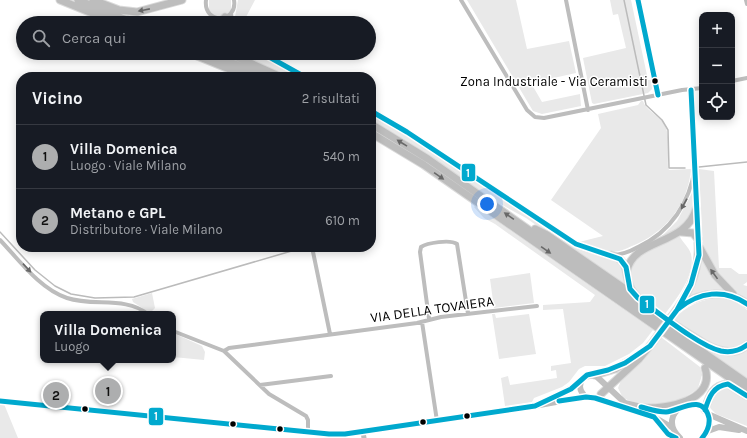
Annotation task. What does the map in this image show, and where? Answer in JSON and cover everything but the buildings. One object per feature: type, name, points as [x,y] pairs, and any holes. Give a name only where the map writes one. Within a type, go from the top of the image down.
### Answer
[{"type":"main road","points":[[60,0],[100,16]]},
{"type":"main road","points":[[78,0],[117,16]]},
{"type":"main road","points":[[93,0],[119,10],[137,12],[182,0]]},
{"type":"main road","points":[[207,60],[237,72]]},
{"type":"main road","points":[[225,60],[254,72]]},
{"type":"main road","points":[[243,60],[270,72]]},
{"type":"main road","points":[[376,127],[428,160],[523,225],[747,383]]},
{"type":"main road","points":[[376,136],[424,166],[747,390]]},
{"type":"main road","points":[[627,273],[632,259],[641,251],[681,232],[691,221],[696,209]]},
{"type":"main road","points":[[523,225],[529,226],[547,235],[716,350],[734,352],[747,345]]},
{"type":"main road","points":[[681,232],[693,233],[714,276],[725,288],[747,304]]},
{"type":"main road","points":[[598,396],[632,366],[651,344],[688,293],[697,266],[698,241]]},
{"type":"main road","points":[[612,255],[624,263],[630,289],[638,298]]},
{"type":"main road","points":[[677,309],[693,299],[710,294],[728,295],[738,298]]},
{"type":"main road","points":[[651,344],[621,366],[584,377],[580,383],[581,391],[586,397],[598,396],[654,417],[673,428],[680,438]]},
{"type":"main road","points":[[682,345],[691,356],[705,368],[708,375],[707,385],[701,396],[691,404]]},
{"type":"main road","points":[[644,408],[664,408],[693,397],[704,386],[706,376],[705,368]]},
{"type":"main road","points":[[594,375],[602,380],[624,403],[662,412],[677,410]]},
{"type":"main road","points":[[598,396],[603,386],[602,380]]},
{"type":"main road","points":[[613,393],[612,385],[615,380]]},
{"type":"main road","points":[[702,438],[708,431],[710,425],[706,412],[711,393],[719,386],[728,384],[747,396]]},
{"type":"main road","points":[[673,428],[672,418],[677,410],[686,404],[691,404],[696,405],[706,412],[747,431]]},
{"type":"main road","points":[[708,431],[719,427],[747,431]]},
{"type":"street","points":[[206,0],[206,6],[211,15],[213,16]]},
{"type":"street","points":[[225,16],[228,15],[234,8],[234,0]]},
{"type":"street","points":[[461,0],[527,110],[536,117],[544,118],[682,90],[699,89]]},
{"type":"street","points":[[566,0],[588,110]]},
{"type":"street","points":[[638,0],[658,95]]},
{"type":"street","points":[[746,0],[747,4]]},
{"type":"street","points":[[275,60],[296,72]]},
{"type":"street","points":[[735,80],[747,78]]},
{"type":"street","points":[[691,90],[698,241]]},
{"type":"street","points":[[376,115],[407,132],[576,244],[612,255],[636,249],[665,230],[678,214],[688,196],[695,167]]},
{"type":"street","points":[[0,240],[39,280],[66,298],[80,301],[130,305],[144,311]]},
{"type":"street","points":[[430,320],[420,252],[421,247],[425,245],[451,242],[457,244],[468,314]]},
{"type":"street","points":[[313,252],[330,334]]},
{"type":"street","name":"VIA DELLA TOVAIERA","points":[[224,351],[229,348],[422,322],[468,314],[537,306]]},
{"type":"street","points":[[422,322],[437,421]]},
{"type":"street","points":[[176,332],[224,351],[269,394],[306,416],[308,420],[308,432]]},
{"type":"street","points":[[260,386],[331,376]]},
{"type":"street","points":[[536,406],[580,383]]},
{"type":"street","points":[[0,401],[346,436],[363,432],[586,397]]},
{"type":"street","points":[[363,432],[364,438]]},
{"type":"shaded area","points":[[209,0],[231,0],[231,10],[226,16],[214,16],[209,10]]},
{"type":"shaded area","points":[[238,0],[255,0],[247,16],[235,16]]},
{"type":"shaded area","points":[[467,0],[516,0],[527,49],[569,41],[576,73],[531,83],[542,102],[580,94],[581,106],[542,114],[533,111]]},
{"type":"shaded area","points":[[610,0],[631,0],[648,80],[651,80],[652,89],[648,93],[594,104],[592,103],[583,58],[626,48],[618,14],[613,15]]},
{"type":"shaded area","points":[[250,60],[269,60],[291,72],[278,72]]},
{"type":"shaded area","points":[[641,101],[643,101],[651,112],[660,118],[665,126],[668,137],[669,170],[691,169],[685,194],[680,206],[673,216],[655,234],[622,250],[611,252],[590,247],[579,242],[603,236],[551,200],[601,128],[598,114],[638,105]]},
{"type":"shaded area","points":[[376,117],[427,147],[561,239],[586,252],[610,257],[616,260],[624,274],[626,286],[624,287],[526,218],[491,199],[420,150],[376,124]]},
{"type":"shaded area","points":[[699,169],[714,171],[719,268],[731,268],[739,274],[747,274],[747,282],[743,285],[747,286],[747,300],[731,290],[722,281],[703,248]]},
{"type":"shaded area","points":[[692,193],[694,201],[693,209],[687,221],[662,237],[677,221]]},
{"type":"shaded area","points":[[475,206],[653,330],[643,343],[629,354],[605,366],[585,366],[579,369],[569,382],[562,387],[534,398],[532,402],[505,406],[501,378],[508,376],[510,385],[557,378],[556,370],[551,371],[551,366],[571,363],[563,309],[543,310],[543,305],[590,302],[595,295],[495,224],[484,218],[474,207]]},
{"type":"shaded area","points":[[679,235],[691,254],[691,270],[684,286],[665,314],[645,301],[636,293],[631,283],[631,271],[634,263],[647,251]]},
{"type":"shaded area","points":[[701,258],[710,274],[725,291],[688,298]]},
{"type":"shaded area","points":[[530,273],[534,303],[494,308],[490,279]]},
{"type":"shaded area","points":[[152,293],[155,308],[152,311],[147,311],[133,302],[132,299]]},
{"type":"shaded area","points":[[719,298],[734,300],[747,310],[747,342],[733,349],[714,347],[674,320],[688,307],[694,304]]},
{"type":"shaded area","points":[[492,314],[495,314],[496,318],[529,314],[536,354],[499,359]]},
{"type":"shaded area","points":[[176,334],[202,346],[205,352],[204,360],[176,357]]},
{"type":"shaded area","points":[[661,337],[700,367],[702,375],[698,388],[681,399],[662,404],[642,404],[623,398],[618,388],[622,378],[643,361]]},
{"type":"shaded area","points":[[747,349],[747,378],[710,352],[733,355]]},
{"type":"shaded area","points":[[727,387],[747,399],[747,426],[716,414],[711,409],[711,401],[714,395]]},
{"type":"shaded area","points":[[0,403],[4,404],[18,438],[0,438]]},
{"type":"waterway","points":[[624,0],[646,105],[662,120],[668,130],[669,168],[685,168]]},
{"type":"waterway","points":[[699,167],[747,162]]},
{"type":"waterway","points":[[0,232],[16,249]]},
{"type":"waterway","points":[[18,252],[35,270],[55,286],[71,294],[95,298],[134,297],[288,252]]},
{"type":"transit line","name":"1","points":[[638,0],[658,95]]},
{"type":"transit line","name":"1","points":[[275,60],[296,72]]},
{"type":"transit line","name":"1","points":[[0,401],[329,434],[345,434],[535,406],[571,389],[587,375],[608,370],[625,363],[650,346],[677,310],[691,284],[699,255],[691,90]]},
{"type":"transit line","name":"1","points":[[376,114],[407,132],[576,244],[620,259],[626,267],[630,289],[638,298],[690,336],[712,348],[721,351],[735,351],[747,345]]},
{"type":"transit line","name":"1","points":[[678,309],[694,299],[712,294],[729,296],[747,304]]},
{"type":"transit line","name":"1","points":[[705,410],[712,393],[723,385],[728,384],[747,396]]},
{"type":"transit line","name":"1","points":[[559,401],[586,397],[595,398],[654,417],[668,434],[676,438]]},
{"type":"transit line","name":"1","points":[[641,407],[666,412],[690,405],[696,404],[702,406],[706,410],[709,418],[708,429],[702,438]]},
{"type":"place","name":"Zona Industriale - Via Ceramisti","points":[[655,81]]},
{"type":"place","name":"Villa Domenica","points":[[108,391]]},
{"type":"place","name":"Metano e GPL","points":[[56,395]]}]
